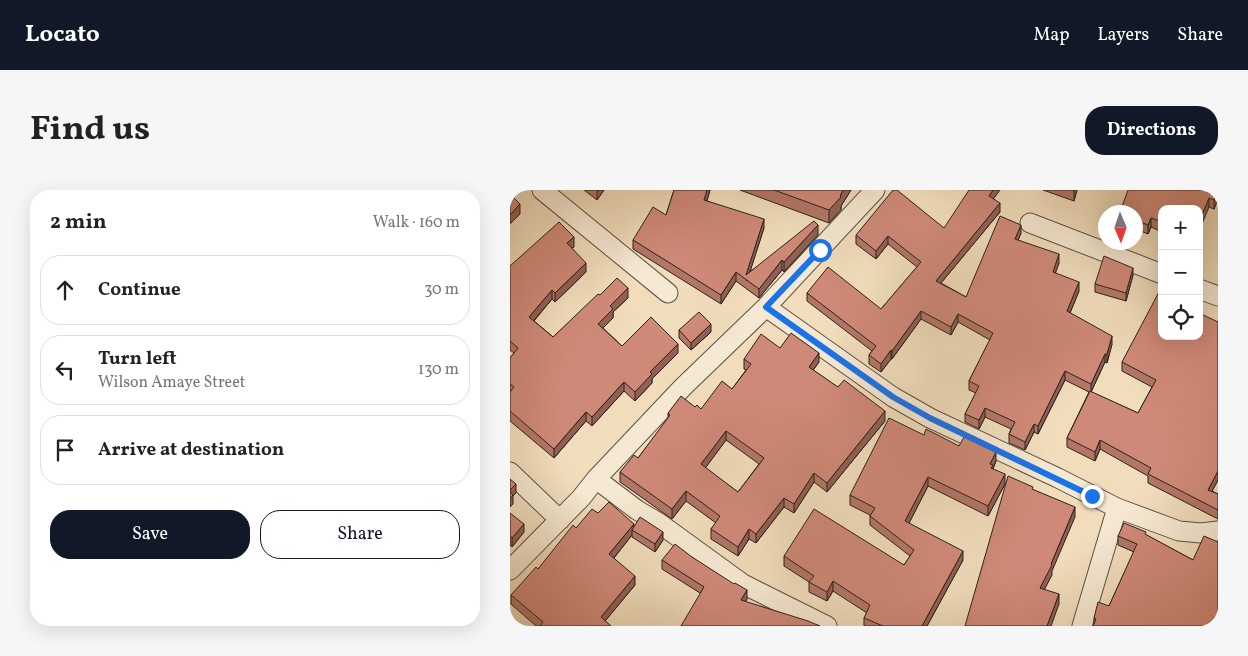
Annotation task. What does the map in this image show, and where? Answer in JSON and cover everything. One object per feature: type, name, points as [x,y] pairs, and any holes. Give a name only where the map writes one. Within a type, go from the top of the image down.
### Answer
[{"type":"street","points":[[544,190],[668,293]]},
{"type":"street","points":[[510,570],[581,498],[684,387],[766,307],[876,190]]},
{"type":"street","points":[[1030,222],[1158,272]]},
{"type":"street","points":[[1203,290],[1218,296]]},
{"type":"street","points":[[766,307],[901,401],[930,418],[1117,508],[1179,531],[1201,533],[1218,531]]},
{"type":"street","points":[[510,472],[560,520]]},
{"type":"street","points":[[596,480],[743,584],[827,626]]},
{"type":"street","points":[[1082,626],[1117,508]]},
{"type":"building","points":[[674,190],[707,190],[704,200],[764,219],[746,275],[814,221],[818,225],[784,262],[782,260],[759,289],[736,272],[721,295],[633,240],[653,207],[666,215]]},
{"type":"building","points":[[774,190],[843,190],[841,197],[829,210]]},
{"type":"building","points":[[893,190],[897,190],[944,228],[969,190],[993,190],[989,196],[1000,203],[936,281],[966,297],[1000,216],[1021,225],[1015,239],[1059,254],[1053,272],[1079,282],[1067,311],[1112,336],[1107,354],[1105,354],[1091,384],[1065,371],[1038,426],[1034,424],[1025,442],[1009,434],[1015,422],[985,408],[979,420],[965,414],[979,386],[969,381],[993,333],[958,314],[951,327],[921,311],[881,364],[869,355],[876,346],[807,293],[828,267],[881,309],[921,262],[888,236],[876,251],[856,235]]},
{"type":"building","points":[[1128,190],[1218,190],[1214,200],[1209,198],[1203,212],[1203,205],[1158,205],[1158,221],[1151,218],[1148,225],[1143,223],[1143,205],[1123,205]]},
{"type":"building","points":[[510,194],[520,204],[510,215]]},
{"type":"building","points":[[559,222],[574,237],[567,243],[586,263],[555,293],[552,290],[529,317],[553,337],[617,278],[628,288],[610,306],[613,309],[598,324],[622,346],[651,317],[678,344],[650,372],[652,374],[635,392],[624,382],[592,417],[586,412],[554,449],[510,411],[510,392],[514,387],[510,384],[510,358],[518,348],[510,341],[510,266]]},
{"type":"building","points":[[1104,256],[1133,268],[1126,293],[1095,284]]},
{"type":"building","points":[[1158,294],[1158,340],[1203,340],[1203,315],[1218,322],[1218,471],[1208,490],[1218,494],[1218,510],[1148,474],[1151,468],[1100,440],[1095,452],[1067,438],[1090,391],[1138,413],[1156,380],[1122,362]]},
{"type":"building","points":[[699,312],[711,324],[691,343],[679,330]]},
{"type":"building","points":[[791,333],[819,353],[809,367],[838,387],[844,380],[885,411],[827,483],[814,473],[794,504],[784,498],[756,534],[749,529],[738,547],[711,529],[720,516],[686,491],[672,509],[620,472],[634,455],[638,458],[670,415],[668,413],[681,396],[695,407],[697,405],[701,409],[722,381],[732,389],[751,364],[744,359],[761,334],[780,348]],"holes":[[[726,431],[764,458],[738,492],[701,464]]]},
{"type":"building","points":[[889,418],[924,435],[926,429],[959,446],[964,437],[996,452],[990,464],[993,465],[991,468],[1005,474],[988,506],[928,477],[905,521],[963,551],[922,626],[883,626],[864,618],[870,605],[833,581],[827,592],[809,582],[814,576],[784,556],[814,509],[904,565],[914,550],[870,516],[875,508],[850,495]]},
{"type":"building","points":[[1008,476],[1033,487],[1032,489],[1075,507],[1052,565],[1040,588],[1059,594],[1047,626],[965,626]]},
{"type":"building","points":[[510,479],[516,484],[510,490]]},
{"type":"building","points":[[609,502],[634,524],[609,554],[635,576],[601,617],[611,626],[540,626],[543,622],[511,595],[536,567],[538,569],[573,525],[576,528],[592,509],[598,513]]},
{"type":"building","points":[[510,513],[524,524],[512,538],[510,536]]},
{"type":"building","points":[[640,517],[663,532],[655,544],[632,530]]},
{"type":"building","points":[[1124,523],[1146,532],[1145,534],[1193,560],[1204,536],[1218,542],[1218,626],[1093,626],[1096,619],[1094,618],[1098,602],[1109,606],[1137,544],[1118,536]]},
{"type":"building","points":[[675,544],[734,584],[747,590],[741,600],[820,626],[681,626],[704,587],[662,560]]},
{"type":"route","points":[[820,250],[766,307],[893,397],[930,418],[1092,496]]}]
